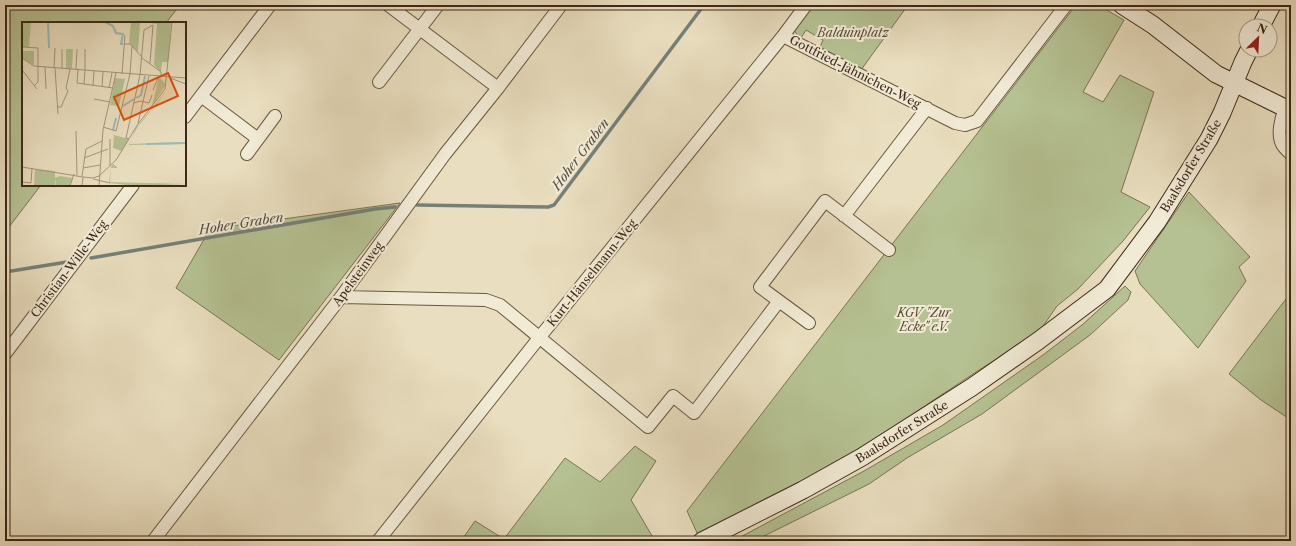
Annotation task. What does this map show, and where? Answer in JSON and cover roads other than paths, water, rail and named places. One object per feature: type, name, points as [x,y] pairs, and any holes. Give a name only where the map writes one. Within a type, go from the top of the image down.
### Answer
[{"type":"main road","points":[[1265,18],[1272,5]]},
{"type":"main road","points":[[1125,6],[1153,25],[1216,74],[1233,84],[1288,110]]},
{"type":"main road","name":"Baalsdorfer Straße","points":[[702,541],[803,490],[862,457],[972,388],[1107,289],[1157,222],[1209,139],[1222,113],[1245,58]]},
{"type":"street","points":[[186,116],[270,5]]},
{"type":"street","points":[[388,5],[498,88]]},
{"type":"street","points":[[379,82],[438,5]]},
{"type":"street","name":"Apelsteinweg","points":[[153,541],[341,297],[445,154],[498,88],[561,5]]},
{"type":"street","name":"Kurt-Hänselmann-Weg","points":[[378,541],[539,338],[783,36],[806,5]]},
{"type":"street","name":"Gottfried-Jähnichen-Weg","points":[[783,36],[955,123],[965,125],[977,121],[1066,5]]},
{"type":"street","points":[[201,96],[258,139]]},
{"type":"street","name":"Gottfried-Jähnichen-Weg","points":[[844,216],[927,108]]},
{"type":"street","points":[[1288,110],[1282,116],[1280,134],[1282,144],[1291,154]]},
{"type":"street","points":[[247,154],[275,116]]},
{"type":"street","name":"Christian-Wille-Weg","points":[[5,354],[132,186]]},
{"type":"street","points":[[809,323],[760,287],[825,201],[889,250]]},
{"type":"street","points":[[341,297],[486,300],[500,305],[648,427],[673,396],[694,412],[779,301]]},
{"type":"waterway","name":"Hoher Graben","points":[[417,205],[548,207],[554,205],[704,5]]},
{"type":"waterway","name":"Hoher Graben","points":[[91,258],[375,209],[395,207]]},
{"type":"waterway","name":"Hoher Graben","points":[[5,272],[67,262]]},
{"type":"park label","name":"Balduinplatz","points":[[853,33]]},
{"type":"park label","name":"KGV \"Zur Ecke\" e.V.","points":[[924,320]]}]
